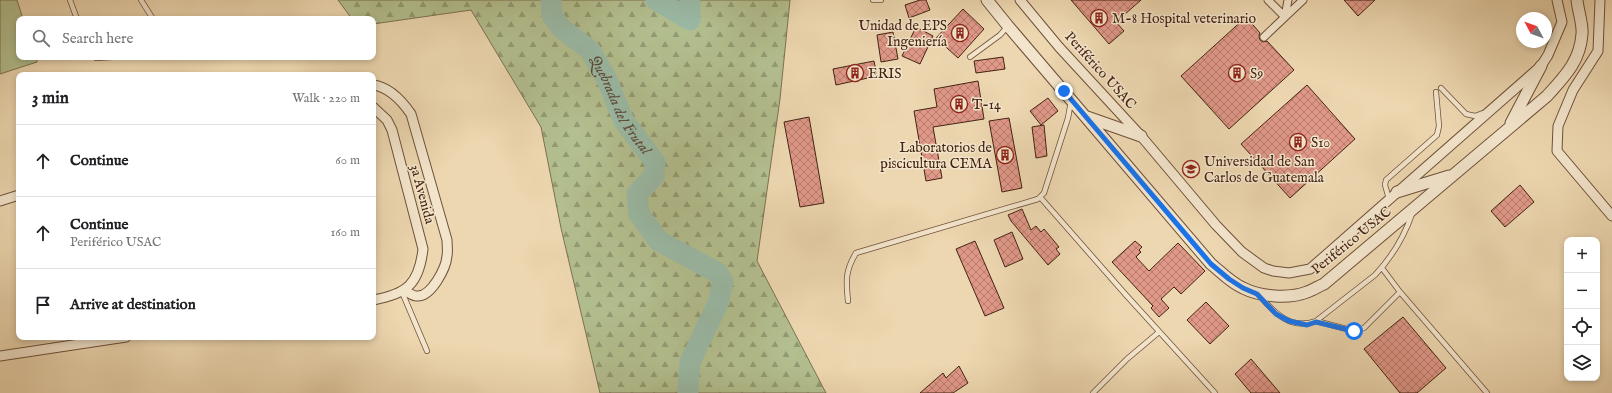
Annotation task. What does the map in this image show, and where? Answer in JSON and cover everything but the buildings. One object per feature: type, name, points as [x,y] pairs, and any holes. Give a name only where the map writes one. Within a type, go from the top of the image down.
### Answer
[{"type":"street","name":"Periférico USAC","points":[[987,0],[1211,264],[1229,279],[1243,288],[1257,294],[1291,296],[1308,292],[1324,284],[1547,96],[1572,68],[1580,51],[1582,33],[1576,0]]},
{"type":"street","points":[[993,0],[998,14]]},
{"type":"street","name":"Periférico USAC","points":[[1021,0],[1059,47],[1140,136],[1216,225],[1242,252],[1264,268],[1289,273],[1310,269],[1540,66],[1548,55],[1562,22],[1557,0]]},
{"type":"street","points":[[1268,0],[1285,17]]},
{"type":"street","points":[[1285,17],[1288,0]]},
{"type":"street","points":[[1264,37],[1303,0]]},
{"type":"street","points":[[1600,0],[1598,51],[1573,90],[1558,126],[1557,151],[1612,216]]},
{"type":"street","points":[[1508,129],[1540,66]]},
{"type":"street","points":[[376,85],[380,86],[393,94],[404,104],[411,114],[447,240],[447,257],[440,275],[431,290],[423,295],[415,296],[403,291],[389,297],[376,299]]},
{"type":"street","name":"3a Avenida","points":[[376,110],[386,120],[392,130],[423,249],[421,266],[417,276],[403,291]]},
{"type":"street","points":[[1086,117],[1140,136]]},
{"type":"street","points":[[1393,195],[1453,175]]},
{"type":"street","points":[[0,200],[16,196]]},
{"type":"street","points":[[0,356],[106,340]]},
{"type":"lane","points":[[70,0],[76,16]]},
{"type":"lane","points":[[141,0],[150,16]]},
{"type":"lane","points":[[873,0],[881,0]]},
{"type":"lane","points":[[970,57],[1000,35],[1008,26]]},
{"type":"lane","points":[[1441,88],[1466,114],[1475,116],[1488,112]]},
{"type":"lane","points":[[1393,195],[1385,185],[1386,180],[1437,135],[1439,126],[1436,92]]},
{"type":"lane","points":[[848,301],[846,278],[849,264],[856,254],[1038,199],[1044,192],[1068,118],[1071,100]]},
{"type":"lane","points":[[1040,196],[1158,332],[1214,393]]},
{"type":"lane","points":[[1257,294],[1276,314],[1289,321],[1307,325],[1316,322],[1376,275],[1382,268],[1406,233],[1414,207]]},
{"type":"lane","points":[[1382,268],[1400,292],[1487,393]]},
{"type":"lane","points":[[403,291],[427,351]]},
{"type":"lane","points":[[1316,322],[1354,331],[1364,328],[1400,292]]},
{"type":"lane","points":[[1093,393],[1112,373],[1158,332]]},
{"type":"green space","points":[[0,0],[17,0],[22,16],[16,16],[16,60],[37,60],[37,62],[0,74]]},
{"type":"green space","points":[[338,0],[790,0],[780,99],[757,261],[826,393],[600,393],[561,228],[541,127],[471,10],[376,24],[376,16],[350,16]]},
{"type":"waterway","name":"Quebrada del Frutal","points":[[551,0],[552,15],[561,28],[590,50],[606,78],[624,121],[655,162],[654,176],[637,194],[639,214],[659,241],[718,273],[723,282],[718,303],[690,362],[688,393]]},
{"type":"waterway","points":[[656,0],[690,20],[690,0]]},
{"type":"place","name":"M-8 Hospital veterinario","points":[[1099,18]]},
{"type":"place","name":"Unidad de EPS Ingeniería","points":[[960,33]]},
{"type":"place","name":"ERIS","points":[[855,73]]},
{"type":"place","name":"S9","points":[[1237,73]]},
{"type":"place","name":"T-14","points":[[959,104]]},
{"type":"place","name":"S10","points":[[1298,142]]},
{"type":"place","name":"Laboratorios de piscicultura CEMA","points":[[1005,155]]},
{"type":"place","name":"Universidad de San Carlos de Guatemala","points":[[1191,169]]},
{"type":"route","points":[[1064,91],[1211,264],[1229,279],[1243,288],[1257,294],[1276,314],[1289,321],[1307,325],[1316,322],[1354,331]]}]
